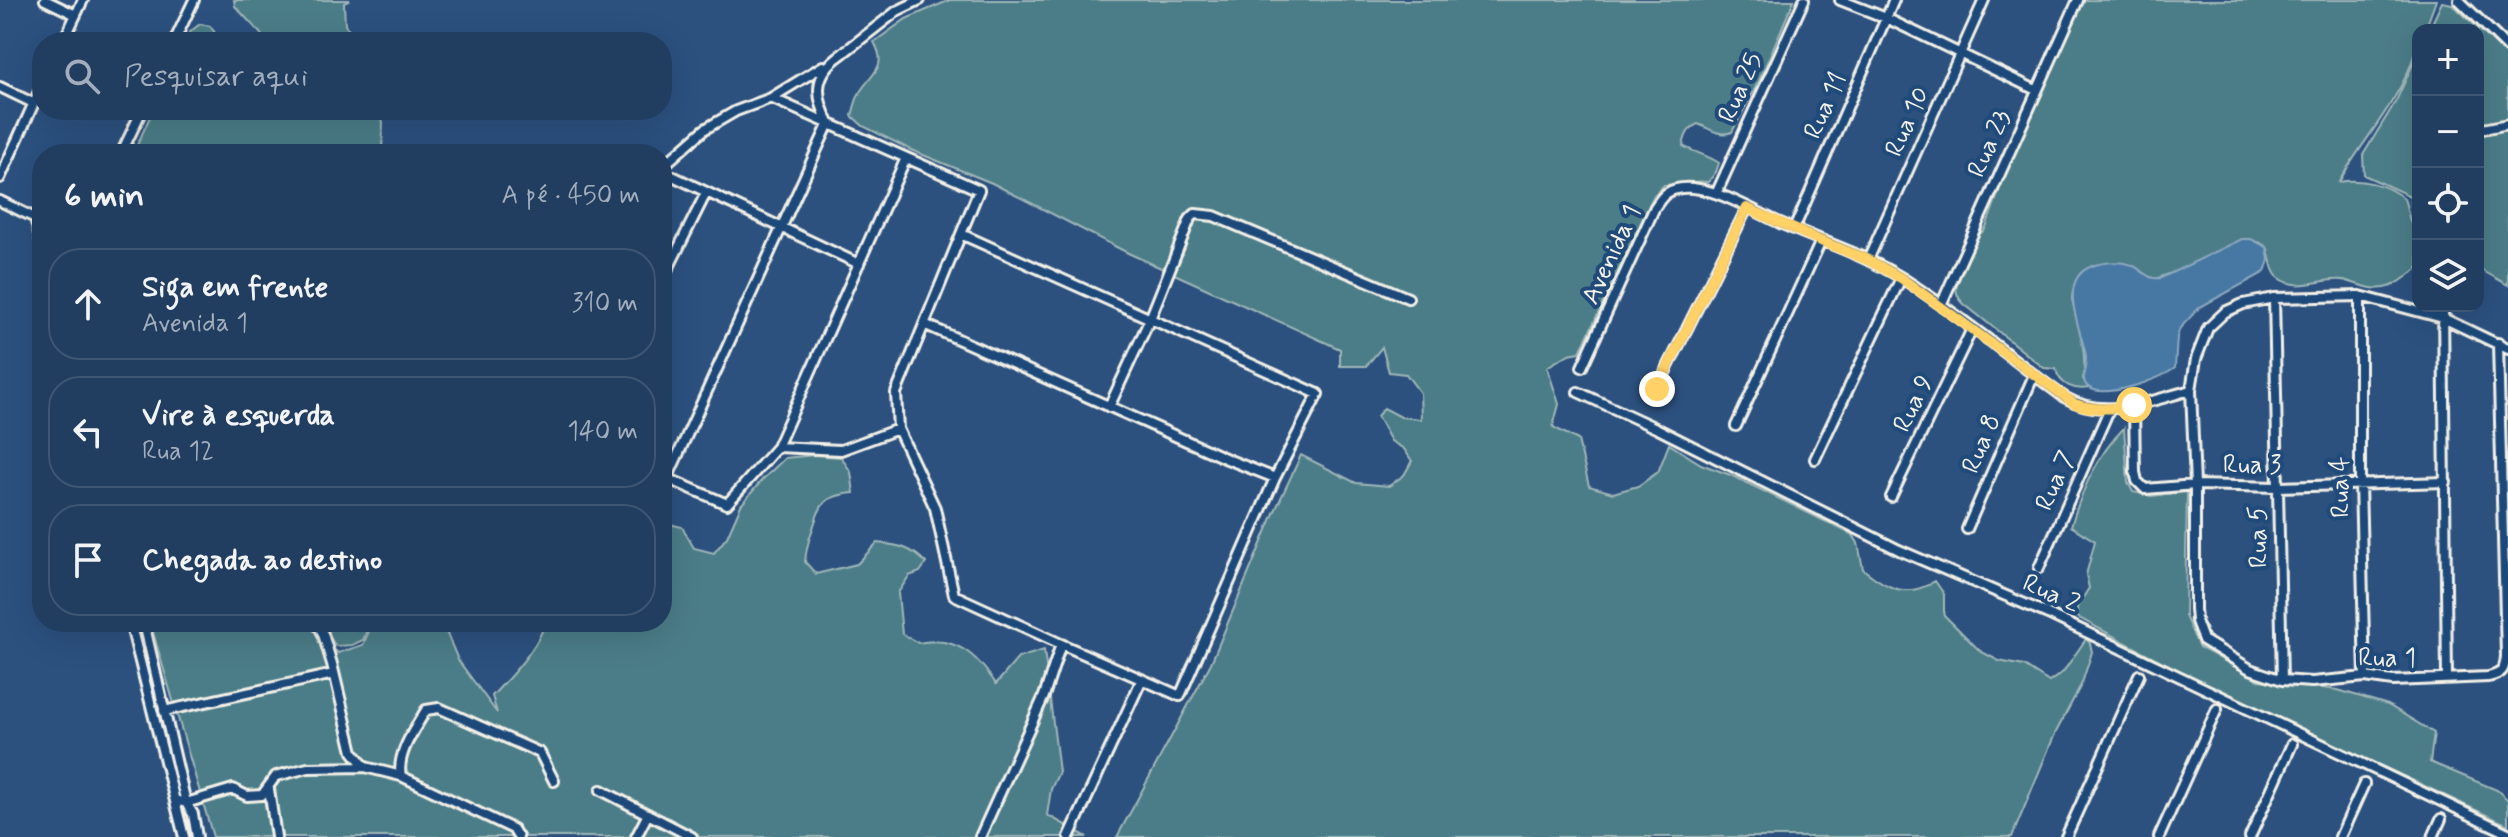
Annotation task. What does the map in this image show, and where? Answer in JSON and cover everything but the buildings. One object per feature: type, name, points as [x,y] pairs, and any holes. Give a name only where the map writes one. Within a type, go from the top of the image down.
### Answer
[{"type":"street","points":[[45,0],[76,15]]},
{"type":"street","points":[[68,32],[83,0]]},
{"type":"street","points":[[179,32],[194,0]]},
{"type":"street","points":[[829,123],[822,111],[819,86],[821,75],[829,63],[897,11],[920,0]]},
{"type":"street","name":"Rua 25","points":[[1717,192],[1804,0]]},
{"type":"street","points":[[1840,0],[1886,18],[2036,90]]},
{"type":"street","name":"Rua 11","points":[[1794,229],[1894,0]]},
{"type":"street","name":"Rua 10","points":[[1868,260],[1984,0]]},
{"type":"street","name":"Rua 23","points":[[1941,305],[2078,0]]},
{"type":"street","points":[[2459,0],[2508,48]]},
{"type":"street","points":[[672,160],[705,129],[736,111],[771,98],[842,54]]},
{"type":"street","points":[[0,87],[32,103]]},
{"type":"street","points":[[771,98],[979,190],[924,324],[896,393],[898,429],[935,508],[954,595],[1180,696],[1275,478],[1318,394],[961,234]]},
{"type":"street","points":[[0,178],[32,105]]},
{"type":"street","points":[[126,144],[137,120]]},
{"type":"street","points":[[672,462],[829,123]]},
{"type":"street","points":[[2484,129],[2508,124]]},
{"type":"street","points":[[672,480],[727,504],[777,447],[906,158]]},
{"type":"street","points":[[672,174],[859,264]]},
{"type":"street","name":"Avenida 1","points":[[1582,367],[1655,207],[1666,194],[1677,189],[1717,192],[1868,260],[1941,305],[2075,404],[2109,410],[2191,390]]},
{"type":"street","points":[[672,261],[706,193]]},
{"type":"street","points":[[0,201],[32,216]]},
{"type":"street","points":[[1657,389],[1747,208]]},
{"type":"street","points":[[1109,407],[1150,319],[1190,219],[1195,214],[1202,213],[1227,221],[1408,298]]},
{"type":"street","points":[[1736,426],[1821,241]]},
{"type":"street","points":[[1815,459],[1901,278]]},
{"type":"street","points":[[2191,390],[2196,359],[2208,328],[2225,312],[2243,304],[2274,298],[2360,296],[2443,318],[2508,349]]},
{"type":"street","name":"Rua 4","points":[[2360,296],[2360,483],[2365,677]]},
{"type":"street","name":"Rua 5","points":[[2274,298],[2282,680]]},
{"type":"street","points":[[2443,312],[2447,678]]},
{"type":"street","points":[[924,324],[1275,478]]},
{"type":"street","name":"Rua 9","points":[[1891,497],[1972,329]]},
{"type":"street","name":"Rua 1","points":[[2191,390],[2195,609],[2203,640],[2240,664],[2282,680],[2312,682],[2365,677],[2393,681],[2488,677],[2499,675],[2505,668],[2498,343]]},
{"type":"street","name":"Rua 8","points":[[1967,529],[2034,375]]},
{"type":"street","name":"Rua 2","points":[[1578,392],[1899,550],[2048,614],[2508,833]]},
{"type":"street","name":"Rua 3","points":[[2134,405],[2135,472],[2141,486],[2152,490],[2195,485],[2278,487],[2446,482]]},
{"type":"street","name":"Rua 7","points":[[2039,568],[2109,410]]},
{"type":"street","points":[[777,447],[841,450],[898,429]]},
{"type":"street","points":[[133,632],[184,837]]},
{"type":"street","points":[[147,632],[186,803],[193,814],[197,837]]},
{"type":"street","points":[[322,632],[353,752],[365,767]]},
{"type":"street","points":[[980,837],[1044,696],[1061,644]]},
{"type":"street","points":[[164,711],[334,674]]},
{"type":"street","points":[[2066,837],[2139,675]]},
{"type":"street","points":[[1069,837],[1142,679]]},
{"type":"street","points":[[401,776],[399,765],[412,735],[426,710],[439,708],[540,753],[554,781]]},
{"type":"street","points":[[2159,837],[2217,709]]},
{"type":"street","points":[[2250,837],[2292,744]]},
{"type":"street","points":[[175,800],[186,803],[233,789],[247,796],[262,795],[276,776],[308,768],[365,767],[401,776],[513,829],[518,837]]},
{"type":"street","points":[[2340,837],[2364,784]]},
{"type":"street","points":[[269,789],[276,837]]},
{"type":"street","points":[[601,790],[692,837]]},
{"type":"street","points":[[636,837],[648,814]]},
{"type":"street","points":[[2433,837],[2441,819]]},
{"type":"green space","points":[[234,0],[350,0],[344,3],[345,25],[350,32],[259,32],[235,6]]},
{"type":"green space","points":[[950,0],[1794,0],[1759,81],[1732,132],[1718,133],[1698,124],[1686,136],[1683,146],[1719,163],[1716,172],[1708,182],[1664,185],[1654,195],[1580,352],[1569,354],[1547,367],[1559,404],[1553,427],[1578,440],[1589,486],[1613,493],[1638,486],[1658,472],[1669,444],[1701,464],[1733,476],[1853,535],[1858,543],[1863,569],[1872,576],[1889,586],[1907,590],[1915,590],[1935,581],[1944,594],[1944,615],[1980,651],[1999,661],[2024,666],[2049,682],[2063,672],[2086,639],[2092,652],[2082,683],[2054,736],[2012,837],[1117,837],[1211,663],[1301,455],[1356,483],[1389,486],[1404,475],[1412,461],[1404,449],[1391,441],[1377,416],[1384,408],[1401,417],[1421,419],[1420,393],[1406,374],[1389,372],[1382,347],[1366,366],[1340,366],[1340,349],[1128,253],[992,183],[911,150],[863,126],[852,116],[859,95],[879,64],[874,42],[906,19]]},
{"type":"green space","points":[[2085,0],[2436,0],[2427,24],[2412,24],[2412,60],[2409,69],[2388,109],[2339,182],[2373,183],[2390,189],[2404,199],[2412,224],[2412,272],[2392,286],[2379,289],[2343,280],[2292,284],[2277,276],[2267,247],[2259,242],[2155,279],[2132,267],[2114,263],[2073,290],[2072,299],[2083,349],[2083,379],[2089,388],[2084,389],[2064,383],[2056,369],[2044,368],[1964,304],[1956,288],[1962,264],[1986,227],[2033,110]]},
{"type":"green space","points":[[2442,2],[2452,4],[2474,24],[2432,24]]},
{"type":"green space","points":[[200,24],[210,26],[214,32],[190,32]]},
{"type":"green space","points":[[2484,34],[2508,56],[2508,285],[2484,271]]},
{"type":"green space","points":[[2412,66],[2412,208],[2410,196],[2364,175],[2363,155],[2396,101]]},
{"type":"green space","points":[[148,120],[383,122],[382,144],[138,144]]},
{"type":"green space","points":[[2124,428],[2128,482],[2133,492],[2151,496],[2187,492],[2185,616],[2199,647],[2259,680],[2338,690],[2388,705],[2434,733],[2430,762],[2497,790],[2508,800],[2508,825],[2189,676],[2077,617],[2077,607],[2089,588],[2086,575],[2095,541],[2071,526],[2092,474],[2114,438]]},
{"type":"green space","points":[[814,455],[841,457],[851,472],[854,493],[835,496],[824,503],[808,543],[805,562],[816,574],[857,564],[877,543],[904,548],[926,563],[920,572],[909,576],[898,593],[902,634],[918,643],[943,642],[963,649],[981,664],[996,684],[1018,658],[1044,650],[1059,772],[1051,789],[1047,815],[1087,837],[213,837],[153,632],[316,632],[338,653],[363,645],[369,632],[446,632],[458,660],[497,713],[492,696],[515,671],[542,632],[672,632],[672,524],[682,527],[694,548],[714,553],[727,537],[741,505],[785,458]]},
{"type":"green space","points":[[327,632],[366,632],[363,640],[352,645],[336,646]]},
{"type":"water","points":[[2242,239],[2251,239],[2267,247],[2269,260],[2265,272],[2200,307],[2180,328],[2175,368],[2157,378],[2118,390],[2095,390],[2087,386],[2084,376],[2086,356],[2073,294],[2075,282],[2081,273],[2092,266],[2119,262],[2134,266],[2150,277],[2161,278]]},
{"type":"route","points":[[1657,389],[1747,208],[1868,260],[1901,278],[2075,404],[2109,410],[2134,405]]}]
